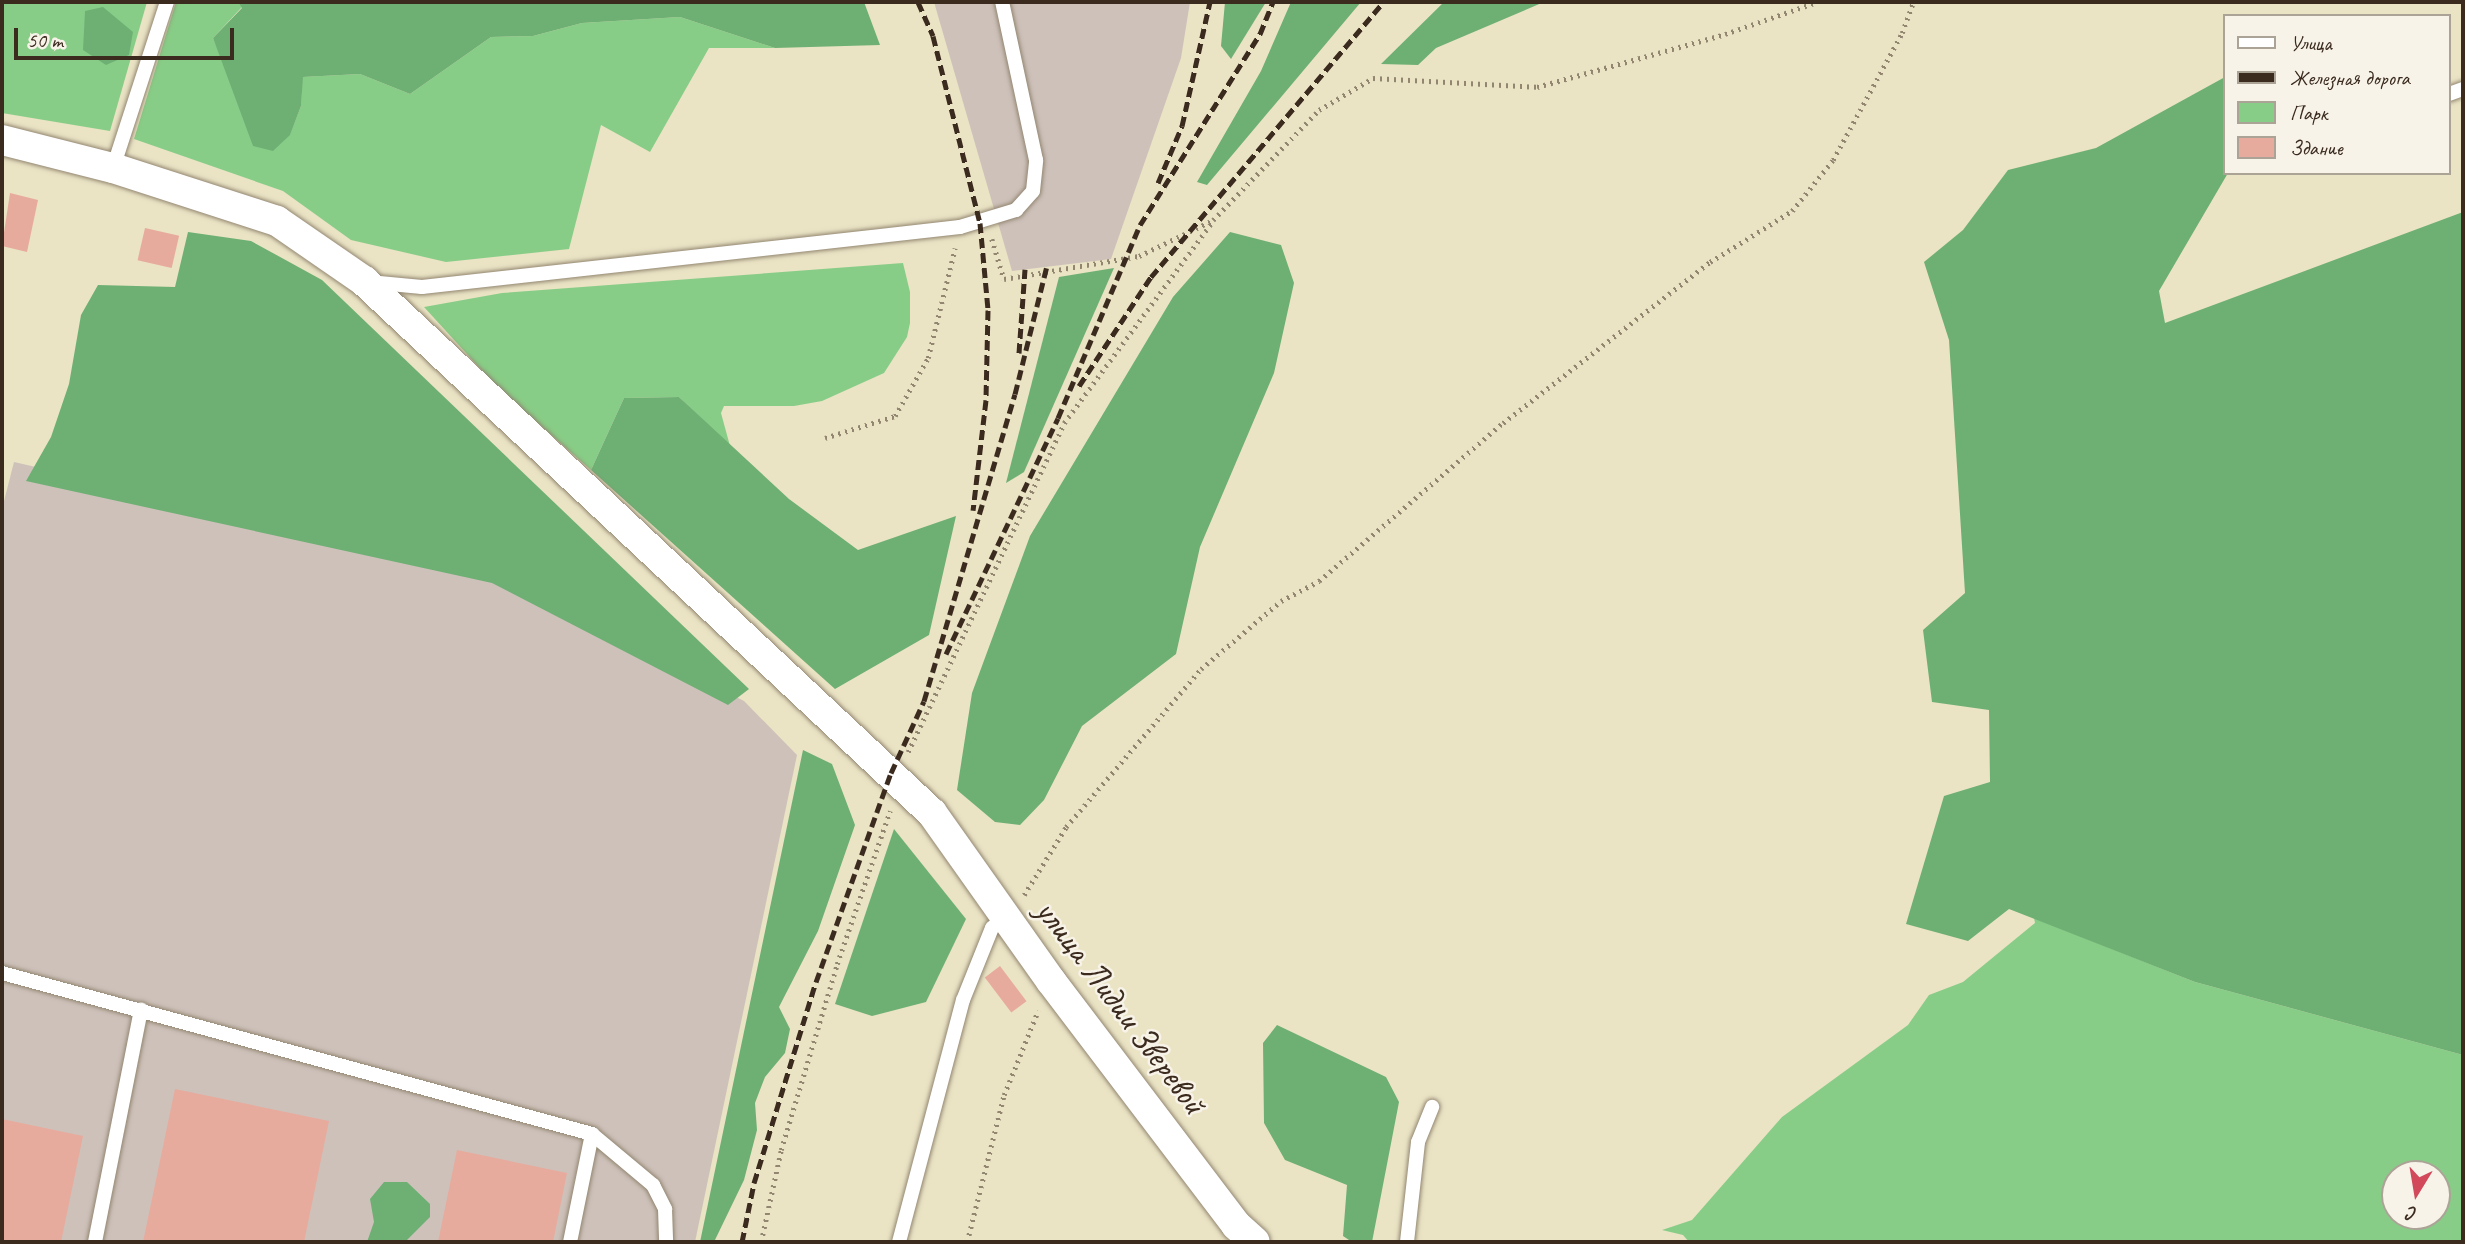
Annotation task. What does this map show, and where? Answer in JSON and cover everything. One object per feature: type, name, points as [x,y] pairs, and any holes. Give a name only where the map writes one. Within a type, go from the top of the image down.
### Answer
[{"type":"street","name":"улица Лидии Зверевой","points":[[2,140],[113,168],[277,221],[364,281],[932,813],[1051,981],[1236,1225],[1255,1242]]},
{"type":"lane","points":[[113,168],[167,2]]},
{"type":"lane","points":[[364,281],[422,287],[960,227],[987,221],[1016,210],[1033,191],[1036,160],[1002,2]]},
{"type":"lane","points":[[899,1242],[963,1000],[992,928],[1005,916]]},
{"type":"lane","points":[[2,973],[592,1134],[653,1185],[665,1209],[666,1242]]},
{"type":"lane","points":[[95,1242],[141,1010]]},
{"type":"lane","points":[[1407,1242],[1418,1142],[1432,1107]]},
{"type":"lane","points":[[570,1242],[592,1134]]},
{"type":"path","points":[[761,1242],[781,1150],[837,964],[898,780],[1064,423],[1213,220],[1319,110],[1373,78],[1537,87],[1725,34],[1817,2]]},
{"type":"path","points":[[1005,916],[1032,885],[1066,827],[1201,668],[1280,601],[1319,581],[1503,423],[1710,262],[1792,211],[1833,160],[1902,33],[1913,2]]},
{"type":"path","points":[[987,221],[1004,279],[1139,256],[1213,220]]},
{"type":"path","points":[[825,438],[895,416],[928,358],[960,227]]},
{"type":"path","points":[[967,1242],[1004,1095],[1051,981]]},
{"type":"shaded area","points":[[934,2],[1190,2],[1181,58],[1111,259],[1012,271]]},
{"type":"shaded area","points":[[14,462],[501,574],[744,701],[797,755],[695,1242],[2,1242],[2,509]]},
{"type":"green space","points":[[2,2],[147,2],[110,131],[2,113]]},
{"type":"green space","points":[[176,2],[238,2],[242,7],[213,38],[232,81],[273,150],[290,134],[301,106],[302,77],[360,74],[410,94],[491,37],[533,36],[582,23],[680,17],[775,48],[709,48],[650,152],[601,125],[569,249],[446,262],[351,240],[283,191],[134,139]]},
{"type":"green space","points":[[238,2],[864,2],[880,45],[775,48],[680,17],[582,23],[533,36],[491,37],[410,94],[360,74],[303,77],[301,106],[290,135],[273,151],[253,146],[213,38],[242,8]]},
{"type":"green space","points":[[1225,2],[1266,2],[1231,59],[1221,46]]},
{"type":"green space","points":[[1291,2],[1361,2],[1207,185],[1197,182],[1261,71]]},
{"type":"green space","points":[[1444,2],[1544,2],[1436,48],[1418,65],[1381,64]]},
{"type":"green space","points":[[103,7],[133,32],[129,55],[106,65],[83,50],[85,11]]},
{"type":"green space","points":[[2224,78],[2224,175],[2227,175],[2159,291],[2165,323],[2463,212],[2463,1055],[2195,982],[2009,909],[1968,941],[1906,924],[1944,796],[1990,782],[1989,710],[1932,702],[1923,630],[1965,593],[1949,340],[1924,262],[1963,230],[2008,170],[2096,148]]},
{"type":"green space","points":[[188,232],[251,241],[322,280],[749,689],[728,705],[492,583],[26,481],[51,437],[69,384],[81,315],[98,285],[175,287]]},
{"type":"green space","points":[[1230,232],[1281,245],[1294,283],[1274,373],[1200,547],[1176,654],[1082,726],[1044,800],[1020,825],[995,822],[957,790],[972,693],[1030,536],[1173,297]]},
{"type":"green space","points":[[903,263],[910,292],[910,323],[907,337],[884,373],[822,401],[794,406],[724,406],[721,413],[730,446],[679,397],[624,398],[591,470],[498,388],[424,307],[502,293]]},
{"type":"green space","points":[[1114,268],[1024,472],[1006,483],[1059,277]]},
{"type":"green space","points":[[679,397],[789,499],[858,550],[956,516],[929,635],[835,689],[591,470],[624,398]]},
{"type":"green space","points":[[803,750],[832,764],[855,825],[818,931],[779,1007],[790,1029],[785,1053],[765,1077],[755,1103],[757,1130],[744,1180],[714,1242],[700,1242]]},
{"type":"green space","points":[[894,829],[966,919],[926,1002],[872,1016],[835,1004]]},
{"type":"green space","points":[[2034,918],[2195,982],[2463,1055],[2463,1242],[1689,1242],[1683,1235],[1662,1230],[1692,1220],[1782,1117],[1908,1025],[1929,995],[1963,982],[2035,923]]},
{"type":"green space","points":[[1277,1025],[1386,1077],[1399,1102],[1372,1242],[1352,1242],[1343,1236],[1347,1185],[1285,1160],[1264,1123],[1263,1043]]},
{"type":"green space","points":[[384,1182],[407,1182],[430,1204],[430,1217],[405,1242],[367,1242],[374,1222],[370,1199]]},
{"type":"building","points":[[10,193],[38,200],[27,252],[2,246]]},
{"type":"building","points":[[145,228],[179,236],[172,268],[138,260]]},
{"type":"building","points":[[1000,966],[1026,1001],[1011,1013],[985,977]]},
{"type":"building","points":[[175,1089],[329,1121],[304,1242],[143,1242]]},
{"type":"building","points":[[2,1119],[83,1136],[61,1242],[2,1242]]},
{"type":"building","points":[[457,1150],[567,1173],[553,1242],[438,1242]]},
{"type":"railway","points":[[918,2],[933,36],[980,223],[988,310],[986,400],[973,510]]},
{"type":"railway","points":[[1158,183],[1182,126],[1210,2]]},
{"type":"railway","points":[[946,654],[1058,418],[1140,225],[1260,34],[1273,2]]},
{"type":"railway","points":[[1079,386],[1151,277],[1383,2]]},
{"type":"railway","points":[[742,1242],[754,1183],[816,982],[891,773],[924,701],[1015,394],[1047,266]]},
{"type":"railway","points":[[1019,353],[1025,269]]}]
